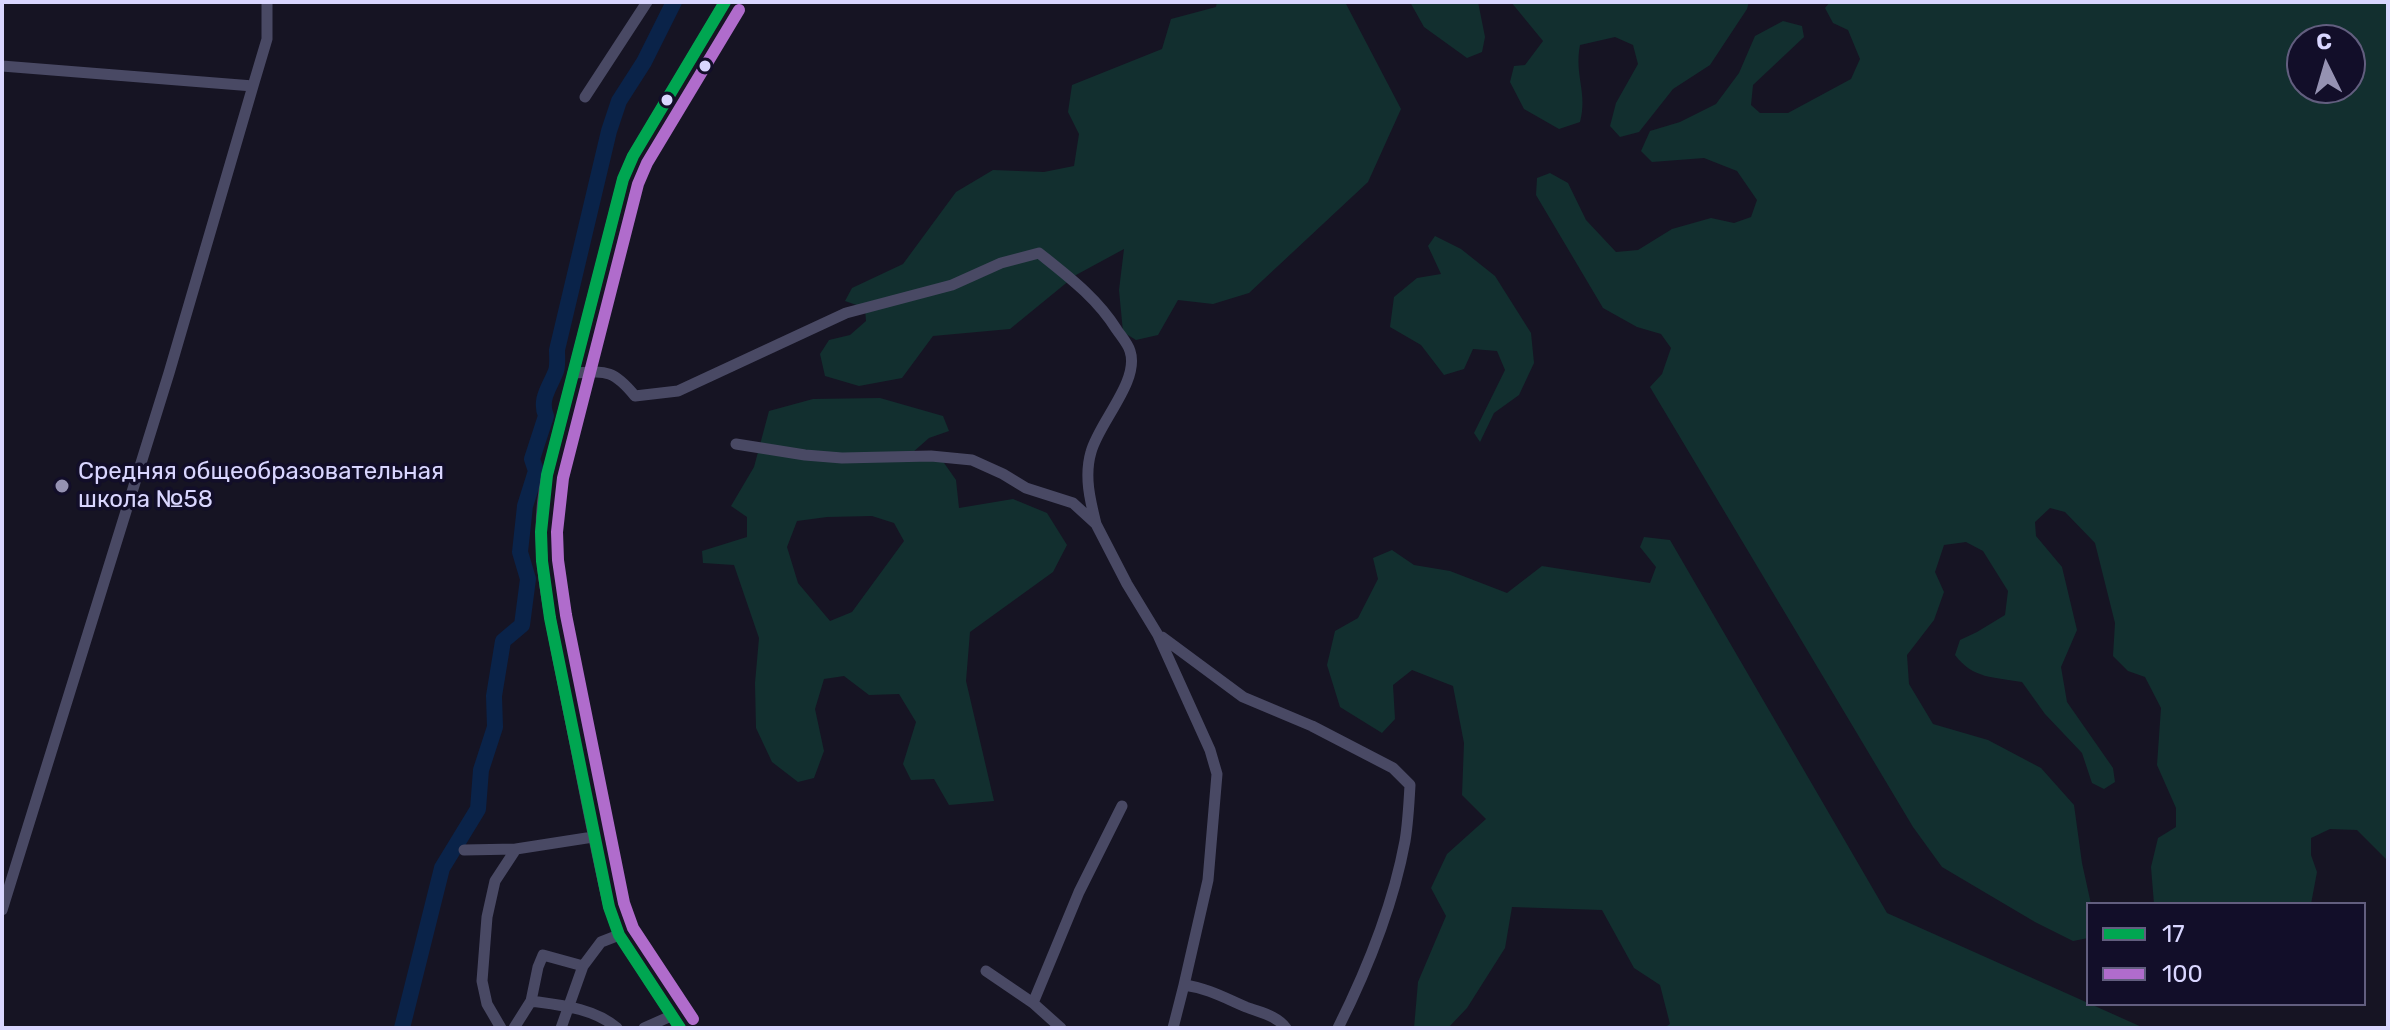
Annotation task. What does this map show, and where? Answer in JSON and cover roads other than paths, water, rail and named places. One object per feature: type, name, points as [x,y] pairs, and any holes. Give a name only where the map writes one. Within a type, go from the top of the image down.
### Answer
[{"type":"street","points":[[2,910],[161,402],[267,39],[267,2]]},
{"type":"street","points":[[585,97],[647,2]]},
{"type":"street","points":[[680,1028],[619,935],[609,907],[546,593],[539,530],[542,497],[623,179],[648,130],[725,2]]},
{"type":"street","points":[[2,66],[253,86]]},
{"type":"street","points":[[573,373],[602,372],[620,378],[635,396],[678,391],[846,313],[952,285],[1001,263],[1039,253],[1085,289],[1102,308],[1130,350],[1132,362],[1129,379],[1098,435],[1089,461],[1088,492],[1096,524],[1158,635],[1210,750],[1217,774],[1208,880],[1173,1028]]},
{"type":"street","points":[[736,444],[842,458],[931,456],[972,460],[1026,488],[1073,503],[1096,524]]},
{"type":"street","points":[[1158,635],[1243,697],[1312,726],[1393,768],[1410,785],[1405,840],[1389,906],[1338,1028]]},
{"type":"street","points":[[1033,1003],[1079,892],[1122,806]]},
{"type":"street","points":[[464,850],[516,849],[593,837]]},
{"type":"street","points":[[501,1028],[487,1004],[482,981],[487,917],[495,881],[516,849]]},
{"type":"street","points":[[561,1028],[583,966],[601,942],[619,935]]},
{"type":"street","points":[[514,1028],[531,1001],[543,955],[583,966]]},
{"type":"street","points":[[986,971],[1033,1003],[1061,1028]]},
{"type":"street","points":[[1184,985],[1221,994],[1276,1018],[1286,1028]]},
{"type":"street","points":[[531,1001],[569,1007],[606,1019],[617,1028]]},
{"type":"street","points":[[644,1028],[671,1016]]},
{"type":"waterway","points":[[402,1028],[442,868],[478,809],[481,770],[495,727],[494,696],[503,641],[522,625],[528,579],[520,552],[525,506],[536,471],[532,459],[546,416],[545,399],[557,369],[557,350],[609,131],[619,101],[644,62],[674,2]]},
{"type":"place","name":"Средняя общеобразовательная школа №58","points":[[62,486]]}]
